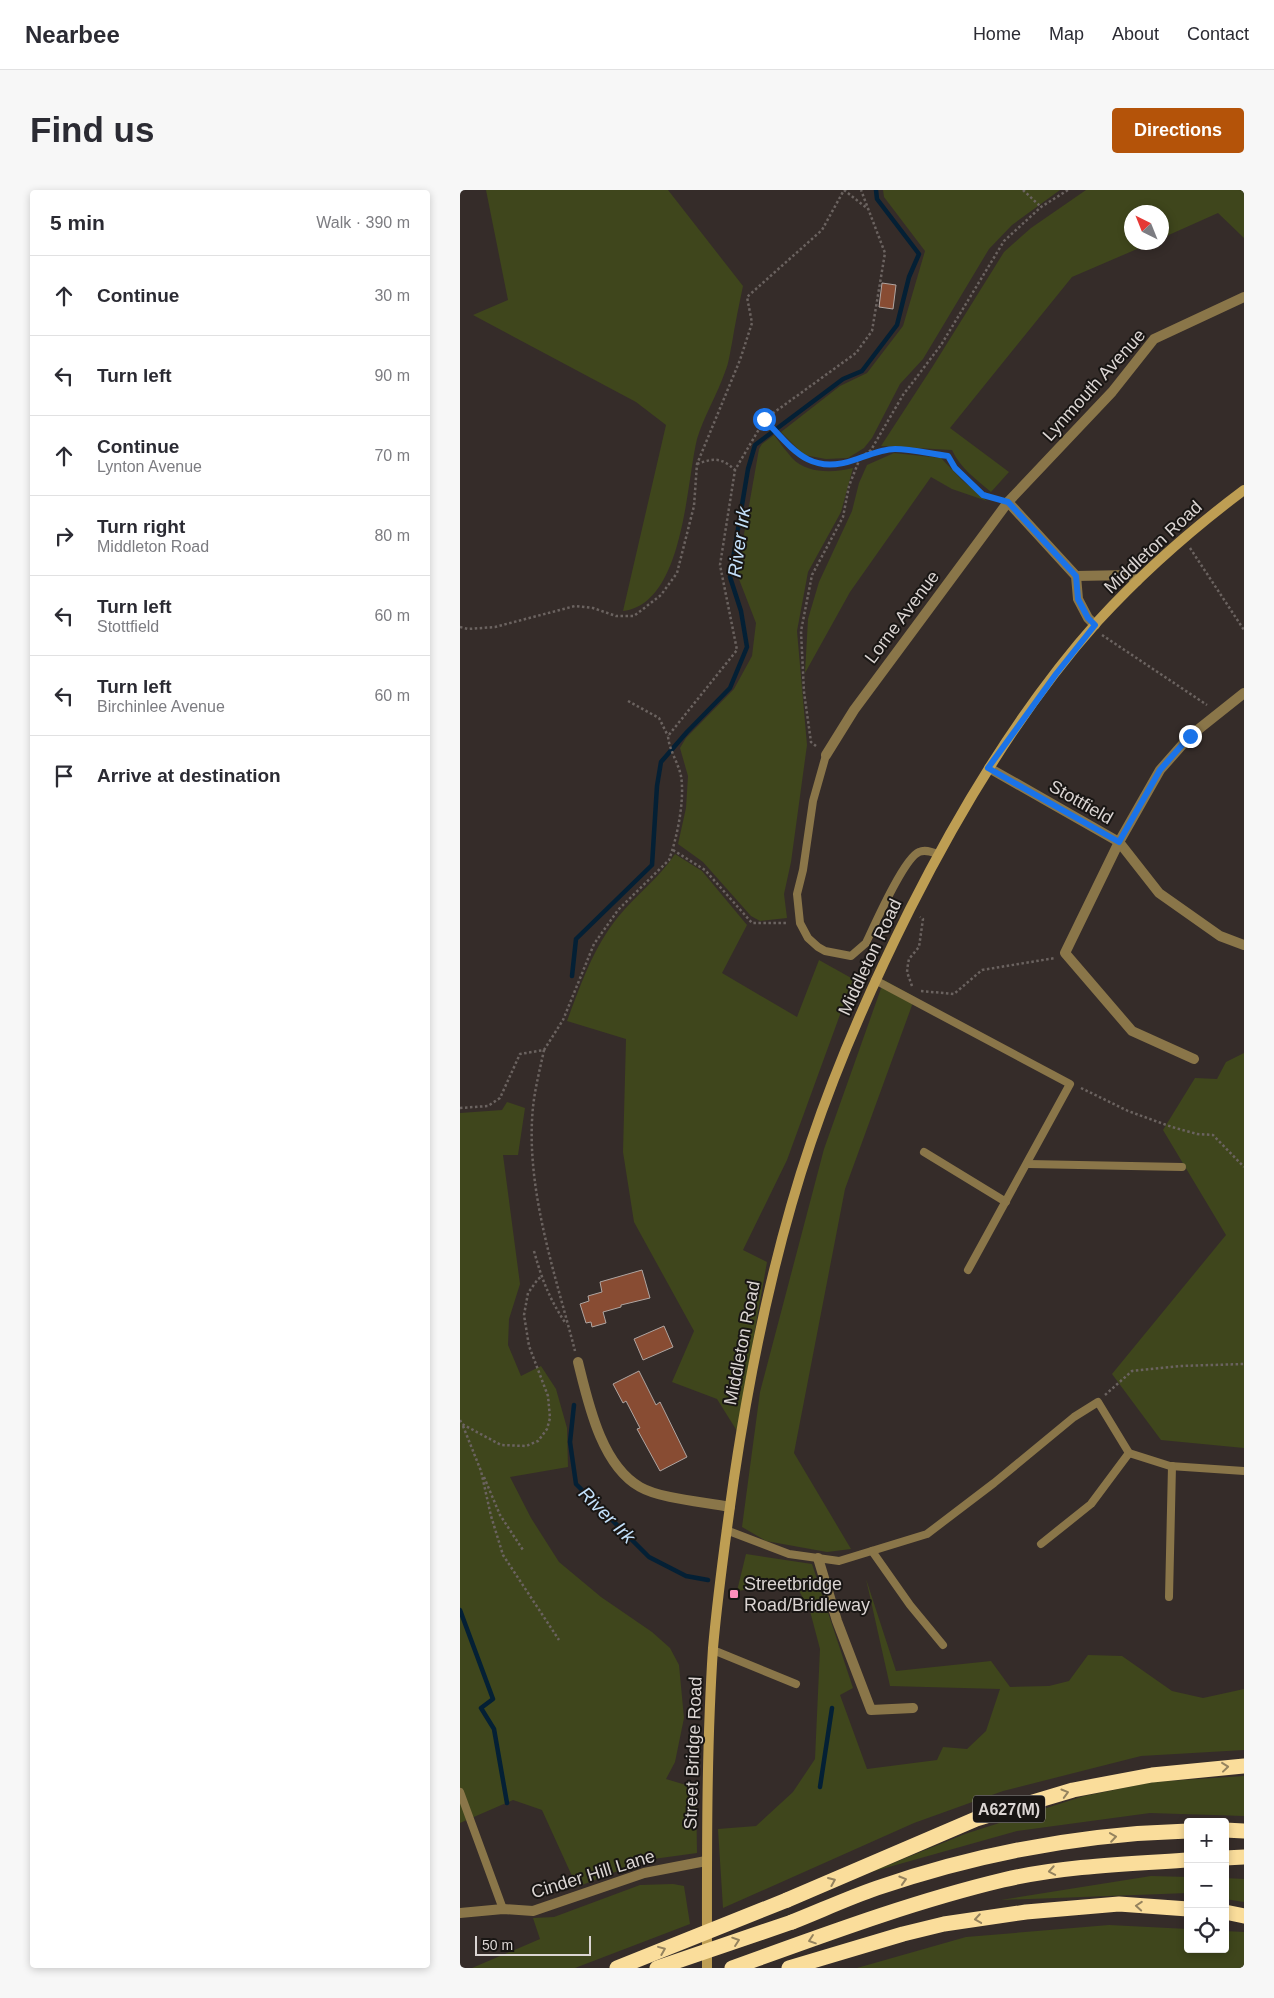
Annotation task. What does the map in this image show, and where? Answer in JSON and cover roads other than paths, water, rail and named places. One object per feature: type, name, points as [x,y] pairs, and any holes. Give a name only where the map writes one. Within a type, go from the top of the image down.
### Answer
[{"type":"highway","name":"A627(M)","points":[[617,1968],[787,1900],[976,1819],[1073,1790],[1152,1775],[1244,1766]]},
{"type":"highway","points":[[1229,1830],[1244,1831]]},
{"type":"highway","name":"A627(M)","points":[[657,1968],[792,1922],[877,1888],[960,1863],[1042,1846],[1148,1832],[1184,1831]]},
{"type":"highway","points":[[1229,1858],[1244,1857]]},
{"type":"highway","points":[[732,1968],[927,1901],[1004,1880],[1064,1869],[1184,1860]]},
{"type":"highway","points":[[790,1967],[927,1928],[1026,1912],[1119,1904],[1184,1908]]},
{"type":"highway","points":[[1229,1913],[1244,1916]]},
{"type":"main road","name":"Middleton Road","points":[[726,1535],[753,1366],[772,1278],[785,1230],[824,1106],[875,980],[909,911],[938,854],[988,768],[1034,703],[1094,627],[1137,581],[1207,518],[1244,490]]},
{"type":"main road","name":"Street Bridge Road","points":[[707,1968],[706,1861],[713,1650],[726,1535]]},
{"type":"street","name":"Lynmouth Avenue","points":[[1008,502],[1112,392],[1154,340],[1244,297]]},
{"type":"street","points":[[1008,502],[1076,576],[1078,599],[1094,627]]},
{"type":"street","name":"Lorne Avenue","points":[[826,755],[854,710],[1008,502]]},
{"type":"street","points":[[1076,576],[1129,575],[1137,581]]},
{"type":"street","points":[[1194,1059],[1132,1031],[1065,953],[1119,842],[1160,770],[1190,736],[1244,693]]},
{"type":"street","name":"Stottfield","points":[[988,768],[1119,842],[1159,893],[1220,936],[1244,945]]},
{"type":"street","points":[[578,1362],[598,1431],[616,1464],[631,1481],[656,1494],[730,1507]]},
{"type":"street","points":[[818,1558],[837,1621],[871,1710],[913,1708]]},
{"type":"street","name":"Cinder Hill Lane","points":[[460,1913],[503,1909],[533,1911],[644,1873],[706,1861]]},
{"type":"lane","points":[[826,755],[813,800],[804,870],[797,894],[800,923],[808,938],[818,947],[832,954],[851,956],[866,943],[894,888],[914,856],[918,852],[928,850],[938,854]]},
{"type":"lane","points":[[875,980],[1070,1084],[1028,1164],[968,1270]]},
{"type":"lane","points":[[924,1152],[1006,1202]]},
{"type":"lane","points":[[1028,1164],[1182,1166]]},
{"type":"lane","points":[[726,1535],[789,1554],[839,1561],[927,1534],[994,1483],[1074,1417],[1098,1402],[1129,1452],[1172,1466],[1244,1471]]},
{"type":"lane","points":[[1041,1544],[1091,1504],[1129,1452]]},
{"type":"lane","points":[[1169,1597],[1172,1466]]},
{"type":"lane","points":[[872,1552],[910,1606],[943,1645]]},
{"type":"lane","points":[[713,1650],[796,1684]]},
{"type":"lane","points":[[460,1792],[503,1909]]},
{"type":"waterway","name":"River Irk","points":[[572,976],[576,939],[652,865],[657,786],[661,762],[730,688],[747,647],[741,611],[730,577],[748,469],[755,445],[843,379],[862,371],[897,325],[909,277],[919,254],[877,199],[876,190]]},
{"type":"waterway","name":"River Irk","points":[[574,1405],[570,1442],[576,1484],[649,1557],[686,1576],[708,1580]]},
{"type":"waterway","points":[[460,1610],[493,1699],[481,1708],[494,1729],[507,1803]]},
{"type":"waterway","name":"River Irk","points":[[820,1787],[832,1708]]},
{"type":"place","name":"Streetbridge Road/Bridleway","points":[[734,1594]]}]
